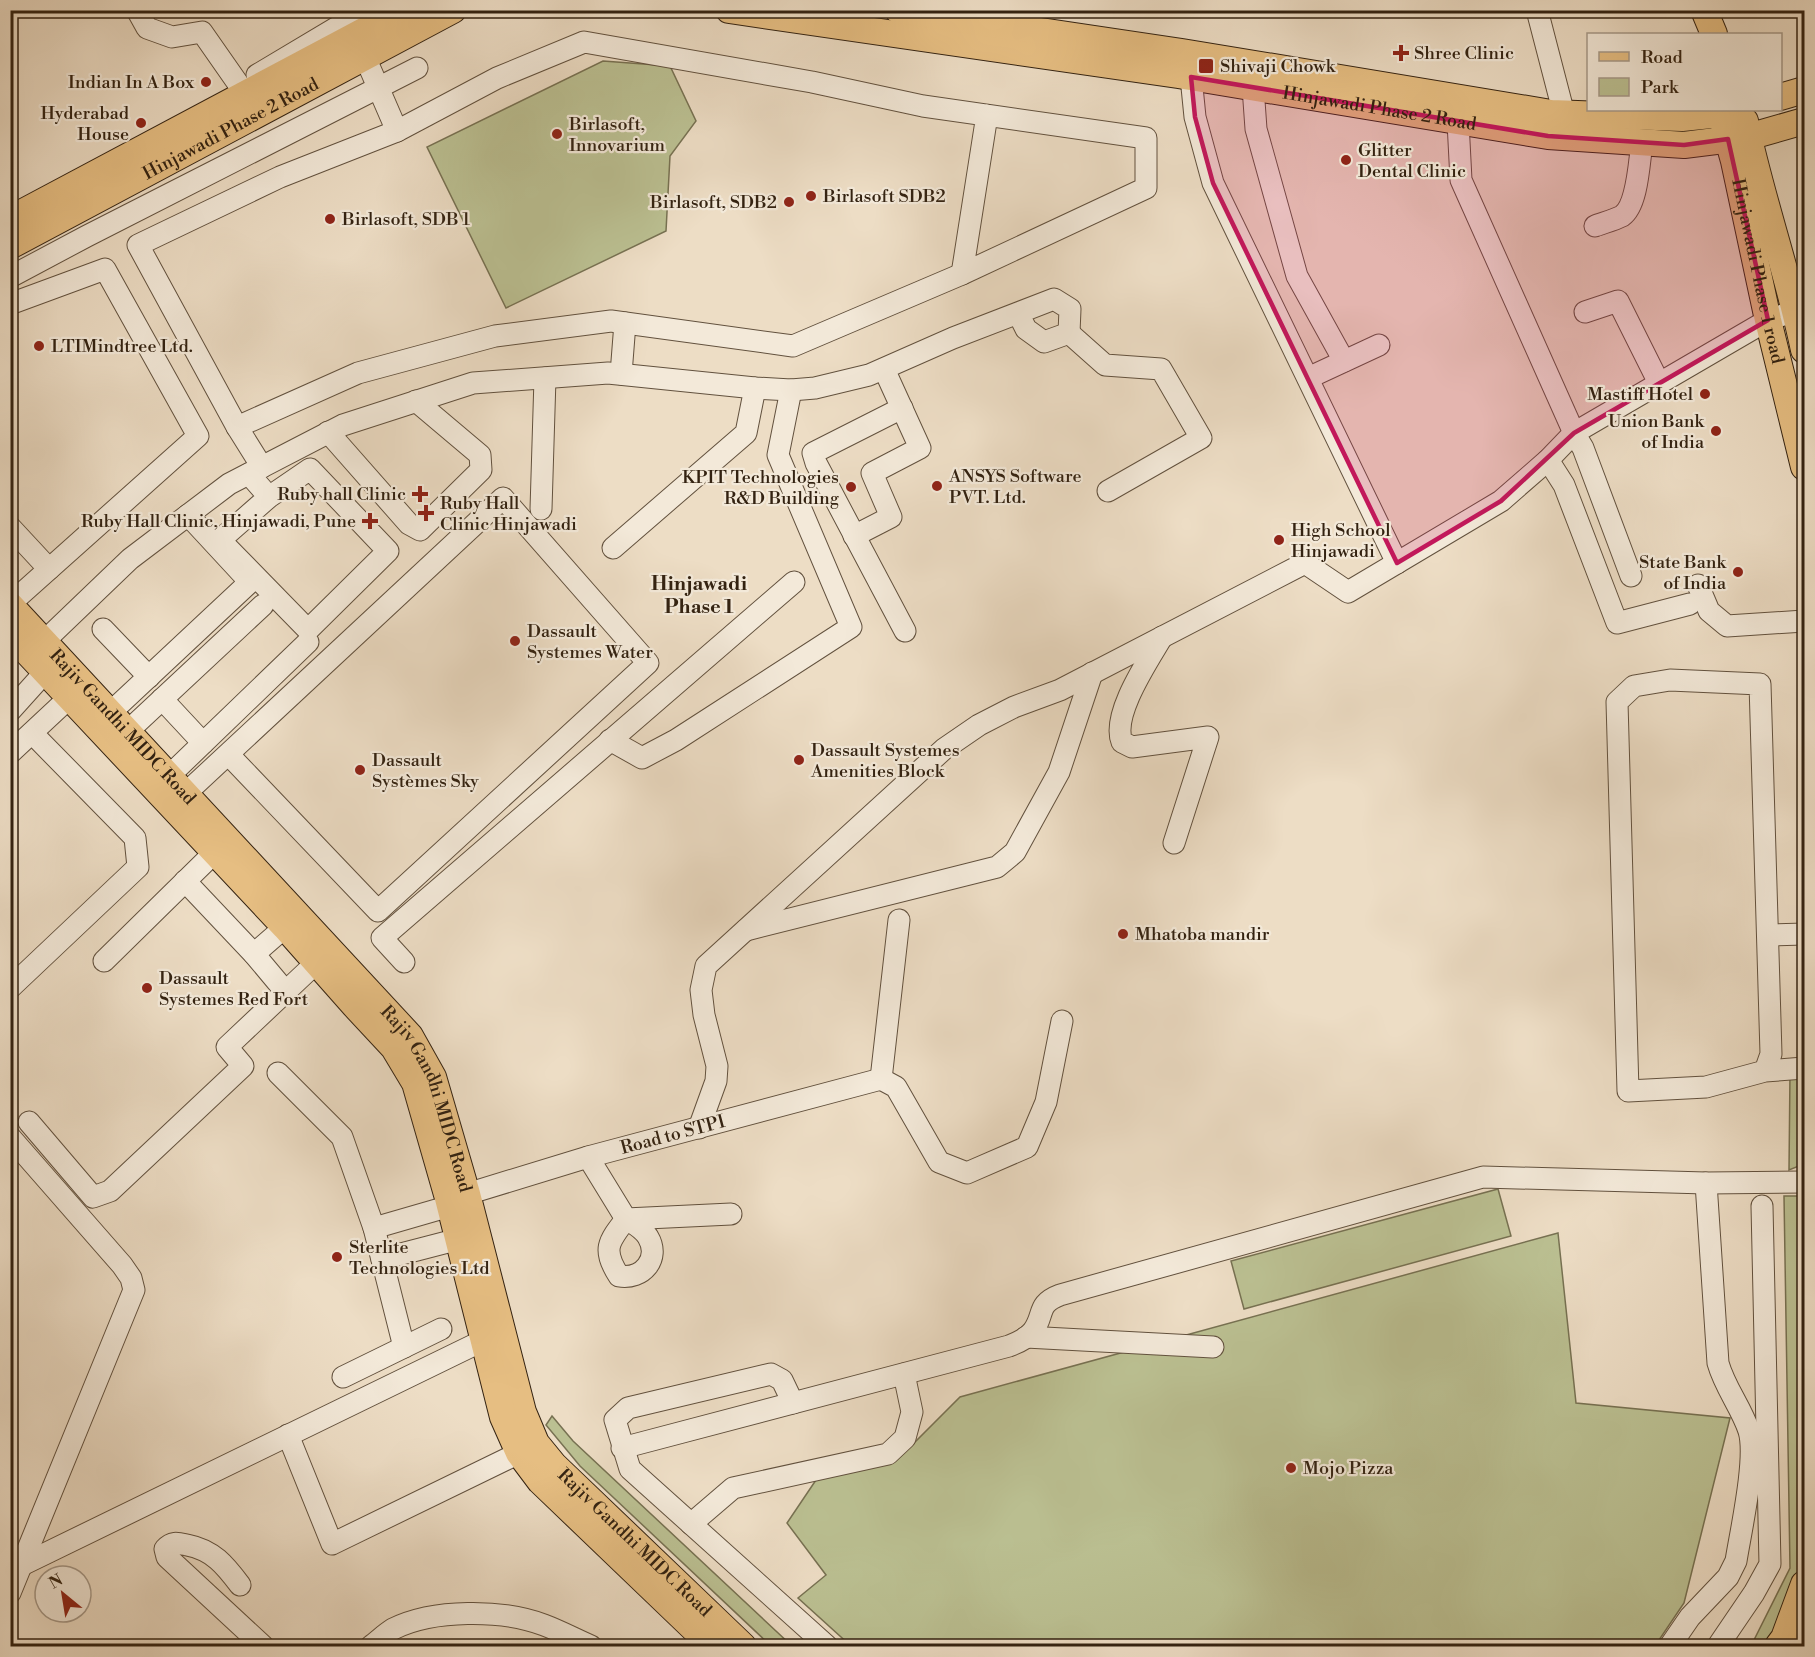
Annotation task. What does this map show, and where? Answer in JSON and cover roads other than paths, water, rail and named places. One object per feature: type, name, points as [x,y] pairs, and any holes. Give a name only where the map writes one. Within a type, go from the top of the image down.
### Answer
[{"type":"main road","name":"Hinjawadi Phase 2 Road","points":[[10,219],[403,10]]},
{"type":"main road","name":"Hinjawadi Phase 2 Road","points":[[10,246],[453,10]]},
{"type":"main road","name":"Hinjawadi Phase 2 Road","points":[[729,10],[1191,77],[1548,136],[1684,145],[1738,138],[1804,121]]},
{"type":"main road","name":"Hinjawadi Phase 2 Road","points":[[898,10],[937,13],[1564,114],[1682,118],[1724,111]]},
{"type":"main road","points":[[1704,10],[1714,33]]},
{"type":"main road","points":[[1782,96],[1804,90]]},
{"type":"main road","name":"Hinjawadi Phase 1 road","points":[[1730,111],[1738,138],[1766,207],[1800,310],[1804,350]]},
{"type":"main road","name":"Hinjawadi Phase 1 road","points":[[1738,138],[1745,209],[1768,320],[1804,466]]},
{"type":"main road","name":"Rajiv Gandhi MIDC Road","points":[[10,604],[40,656],[70,697],[285,927],[394,1048],[415,1083],[455,1199],[523,1412],[536,1443],[554,1465],[743,1647]]},
{"type":"main road","name":"Rajiv Gandhi MIDC Road","points":[[10,634],[111,712],[410,1036],[433,1077],[455,1199],[459,1239],[503,1417],[519,1453],[540,1481],[712,1647]]},
{"type":"main road","points":[[1778,1647],[1784,1638],[1804,1584]]},
{"type":"street","points":[[137,10],[147,28],[172,37],[202,32],[238,85]]},
{"type":"street","points":[[84,180],[107,154],[238,85],[366,10]]},
{"type":"street","points":[[1537,10],[1564,114]]},
{"type":"street","points":[[237,427],[358,373],[495,336],[611,321],[793,346],[962,274],[1146,188],[1146,138],[923,106],[812,82],[584,42],[497,78],[397,131],[280,177],[138,245],[237,427],[269,497]]},
{"type":"street","points":[[364,57],[397,131]]},
{"type":"street","points":[[10,277],[417,69]]},
{"type":"street","points":[[1191,77],[1195,117],[1213,183],[1397,563]]},
{"type":"street","points":[[1252,87],[1256,129],[1297,276],[1344,361]]},
{"type":"street","points":[[962,274],[987,115]]},
{"type":"street","points":[[1458,122],[1461,180],[1574,433],[1583,448],[1631,576]]},
{"type":"street","points":[[1595,226],[1622,216],[1628,210],[1633,201],[1642,143]]},
{"type":"street","points":[[10,604],[198,436],[74,212]]},
{"type":"street","points":[[10,304],[105,269]]},
{"type":"street","points":[[13,703],[40,656],[130,560],[229,484],[343,425],[473,383],[608,373],[755,388],[791,390],[815,388],[869,375],[953,338],[1054,299],[1070,309],[1069,333]]},
{"type":"street","points":[[1585,312],[1618,301],[1659,383]]},
{"type":"street","points":[[699,1128],[716,1081],[717,1065],[704,1016],[701,990],[706,966],[944,749],[988,720],[1014,707],[1060,690],[1305,563],[1348,592],[1501,501],[1548,460],[1574,433],[1768,320],[1800,310]]},
{"type":"street","points":[[1018,313],[1026,329],[1044,342],[1069,333]]},
{"type":"street","points":[[621,374],[625,324]]},
{"type":"street","points":[[1069,333],[1105,365],[1161,369],[1202,438],[1108,491]]},
{"type":"street","points":[[1308,378],[1379,345]]},
{"type":"street","points":[[854,536],[891,517],[872,473],[920,448],[884,369]]},
{"type":"street","points":[[542,509],[545,378]]},
{"type":"street","points":[[613,548],[746,433],[755,388]]},
{"type":"street","points":[[610,740],[642,758],[676,740],[851,627],[778,455],[791,390]]},
{"type":"street","points":[[328,432],[410,524],[420,530],[481,470],[480,455],[416,401]]},
{"type":"street","points":[[902,408],[813,453],[816,464],[904,631]]},
{"type":"street","points":[[1548,460],[1564,485],[1617,623],[1694,595],[1727,626],[1804,621]]},
{"type":"street","points":[[310,469],[388,550],[308,630],[220,540],[269,497],[310,469]]},
{"type":"street","points":[[178,784],[228,754],[503,498],[648,663],[378,911],[228,754]]},
{"type":"street","points":[[111,712],[250,582],[188,515]]},
{"type":"street","points":[[10,527],[49,569]]},
{"type":"street","points":[[404,962],[382,938],[794,582]]},
{"type":"street","points":[[128,731],[263,605]]},
{"type":"street","points":[[103,629],[149,677]]},
{"type":"street","points":[[1162,637],[1140,673],[1127,701],[1118,733],[1122,742],[1132,747],[1208,737],[1174,843]]},
{"type":"street","points":[[178,784],[202,744],[308,642]]},
{"type":"street","points":[[743,931],[997,867],[1015,852],[1059,772],[1092,673]]},
{"type":"street","points":[[1765,1071],[1772,1054],[1760,684],[1670,680],[1634,686],[1617,702],[1628,1091],[1706,1087],[1765,1071],[1804,1068]]},
{"type":"street","points":[[10,753],[70,697]]},
{"type":"street","points":[[162,699],[202,744]]},
{"type":"street","points":[[10,988],[138,867],[135,838],[32,733]]},
{"type":"street","points":[[104,961],[215,852]]},
{"type":"street","points":[[185,881],[254,954],[285,991]]},
{"type":"street","points":[[899,920],[881,1079],[896,1087],[939,1162],[968,1173],[1027,1147],[1046,1102],[1062,1021]]},
{"type":"street","points":[[254,954],[285,927]]},
{"type":"street","points":[[1768,935],[1804,934]]},
{"type":"street","points":[[29,1122],[93,1197],[110,1191],[243,1066],[227,1047],[316,963]]},
{"type":"street","points":[[278,1073],[342,1137],[374,1228],[404,1347]]},
{"type":"street","name":"Road to STPI","points":[[374,1228],[455,1199],[588,1157],[881,1079]]},
{"type":"street","points":[[10,1137],[122,1265],[131,1278],[134,1290],[16,1560],[10,1593]]},
{"type":"street","points":[[588,1157],[626,1219],[731,1214]]},
{"type":"street","points":[[622,1448],[1009,1346],[1033,1331],[1046,1303],[1060,1295],[1484,1177],[1706,1183],[1804,1182]]},
{"type":"street","points":[[1670,1647],[1690,1617],[1728,1577],[1737,1561],[1753,1448],[1743,1413],[1723,1380],[1718,1363],[1706,1183]]},
{"type":"street","points":[[1718,1647],[1756,1590],[1770,1564],[1762,1206]]},
{"type":"street","points":[[382,1259],[459,1239]]},
{"type":"street","points":[[343,1377],[441,1329]]},
{"type":"street","points":[[1026,1337],[1213,1347]]},
{"type":"street","points":[[16,1560],[288,1435],[484,1340]]},
{"type":"street","points":[[793,1403],[782,1380],[771,1374],[628,1408],[615,1420],[630,1469],[827,1647]]},
{"type":"street","points":[[691,1524],[734,1488],[888,1454],[906,1438],[912,1412],[904,1374]]},
{"type":"street","points":[[288,1435],[332,1544],[519,1453]]},
{"type":"street","points":[[240,1585],[226,1566],[204,1548],[176,1542],[165,1548],[167,1557],[263,1647]]},
{"type":"street","points":[[1728,1577],[1756,1590]]},
{"type":"street","points":[[371,1647],[392,1630],[423,1618],[454,1613],[504,1617],[542,1624],[591,1647]]},
{"type":"place","name":"Shree Clinic","points":[[1401,53]]},
{"type":"place","name":"Shivaji Chowk","points":[[1206,66]]},
{"type":"place","name":"Indian In A Box","points":[[206,82]]},
{"type":"place","name":"Hyderabad House","points":[[141,123]]},
{"type":"place","name":"Birlasoft, Innovarium","points":[[557,134]]},
{"type":"place","name":"Glitter Dental Clinic","points":[[1346,160]]},
{"type":"place","name":"Birlasoft SDB2","points":[[811,196]]},
{"type":"place","name":"Birlasoft, SDB2","points":[[789,202]]},
{"type":"place","name":"Birlasoft, SDB 1","points":[[330,219]]},
{"type":"place","name":"LTIMindtree Ltd.","points":[[39,346]]},
{"type":"place","name":"Mastiff Hotel","points":[[1705,394]]},
{"type":"place","name":"Union Bank of India","points":[[1716,431]]},
{"type":"place","name":"ANSYS Software PVT. Ltd.","points":[[937,486]]},
{"type":"place","name":"KPIT Technologies R&D Building","points":[[851,487]]},
{"type":"place","name":"Ruby hall Clinic","points":[[420,494]]},
{"type":"place","name":"Ruby Hall Clinic Hinjawadi","points":[[426,513]]},
{"type":"place","name":"Ruby Hall Clinic, Hinjawadi, Pune","points":[[370,521]]},
{"type":"place","name":"High School Hinjawadi","points":[[1279,540]]},
{"type":"place","name":"State Bank of India","points":[[1738,572]]},
{"type":"place","name":"Dassault Systemes Water","points":[[515,641]]},
{"type":"place","name":"Dassault Systemes Amenities Block","points":[[799,760]]},
{"type":"place","name":"Dassault Systèmes Sky","points":[[360,770]]},
{"type":"place","name":"Mhatoba mandir","points":[[1123,934]]},
{"type":"place","name":"Dassault Systemes Red Fort","points":[[147,988]]},
{"type":"place","name":"Sterlite Technologies Ltd","points":[[337,1257]]},
{"type":"place","name":"Mojo Pizza","points":[[1291,1468]]},
{"type":"district","name":"Hinjawadi Phase 1","points":[[699,594]]}]
